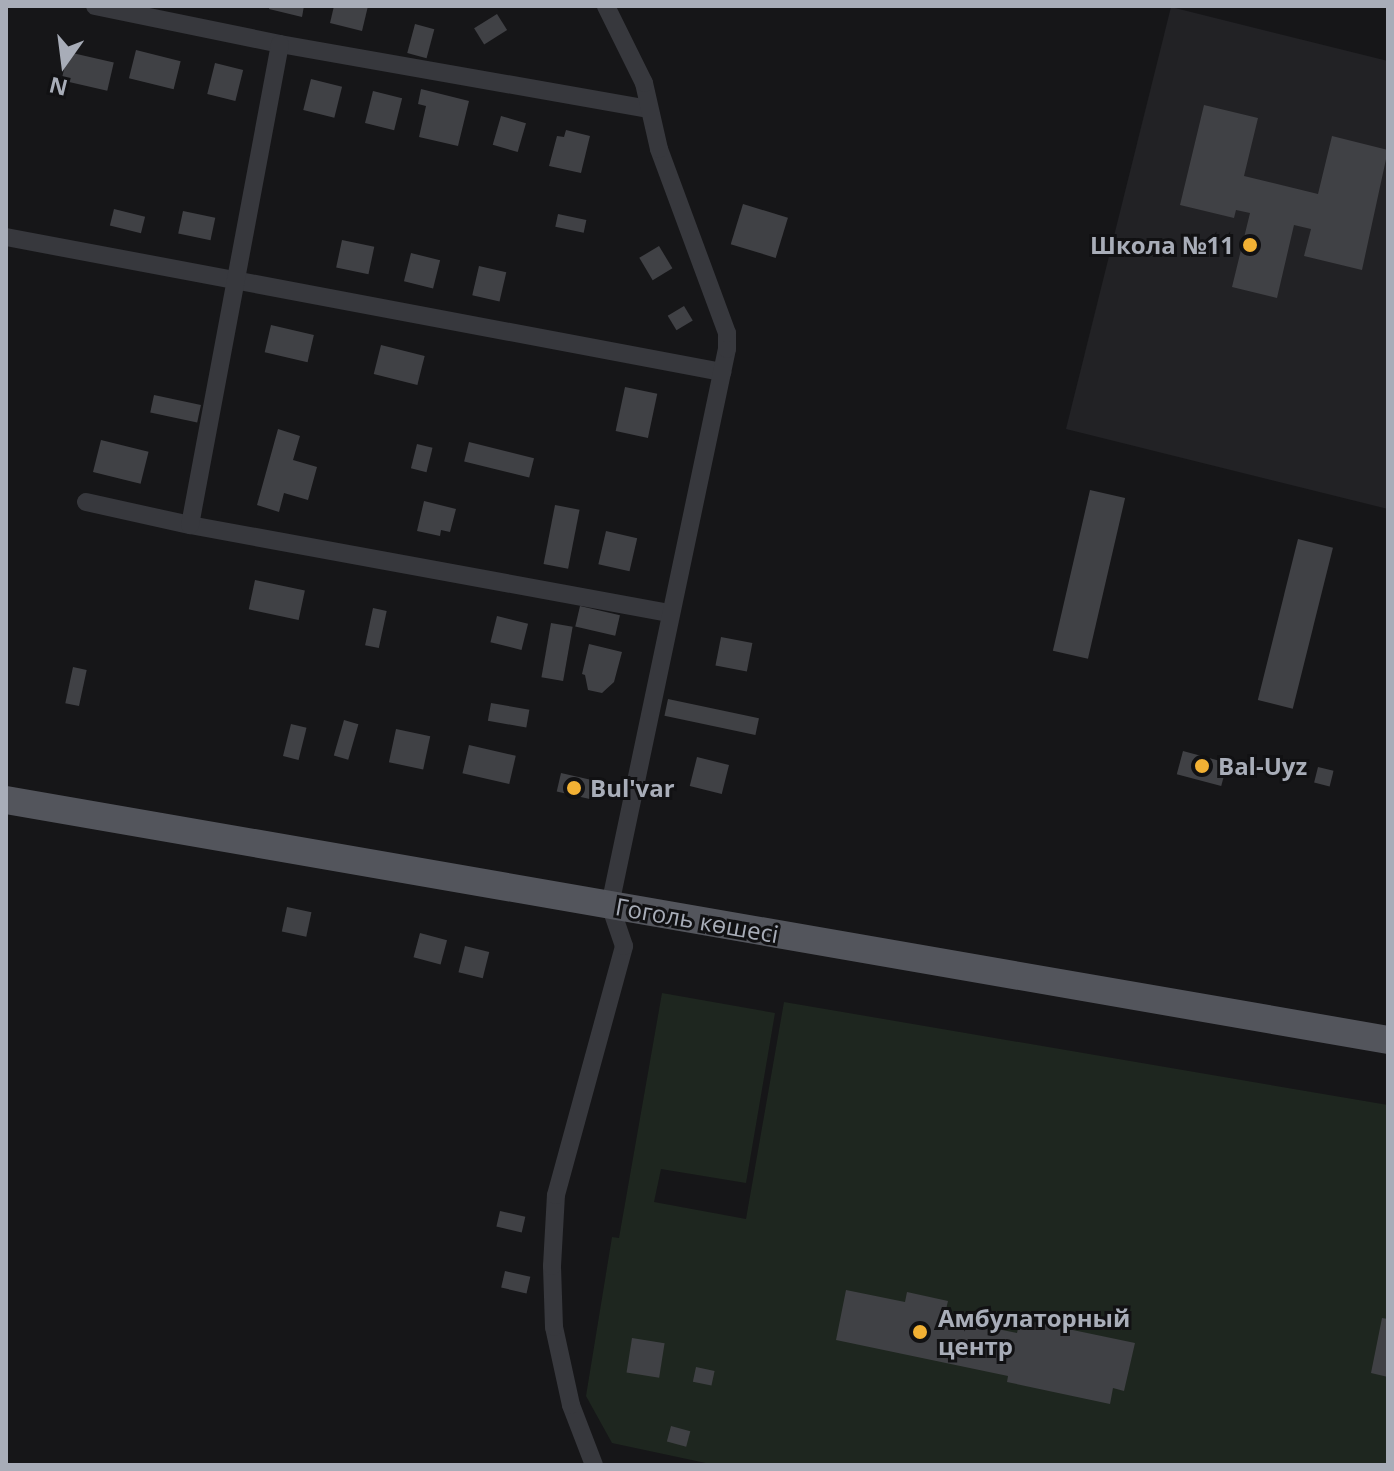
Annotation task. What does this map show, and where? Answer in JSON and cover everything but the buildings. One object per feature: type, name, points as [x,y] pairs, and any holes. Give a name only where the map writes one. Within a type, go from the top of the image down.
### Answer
[{"type":"main road","name":"Гоголь көшесі","points":[[6,800],[1388,1040]]},
{"type":"street","points":[[95,6],[280,44],[649,109]]},
{"type":"street","points":[[594,1465],[571,1405],[554,1327],[552,1266],[556,1195],[568,1141],[624,946],[610,905],[722,372],[727,333],[659,149],[639,70],[606,6]]},
{"type":"street","points":[[190,525],[280,44]]},
{"type":"street","points":[[6,237],[722,372]]},
{"type":"street","points":[[86,502],[190,525],[671,613]]},
{"type":"shaded area","name":"Школа №11","points":[[1171,7],[1388,61],[1388,509],[1066,429]]},
{"type":"shaded area","points":[[662,993],[775,1013],[746,1183],[661,1169],[654,1202],[746,1219],[784,1002],[1388,1105],[1388,1465],[715,1465],[612,1443],[586,1396],[612,1237],[619,1238]]},
{"type":"place","name":"Школа №11","points":[[1250,245]]},
{"type":"place","name":"Bal-Uyz","points":[[1202,766]]},
{"type":"place","name":"Bul'var","points":[[574,788]]},
{"type":"place","name":"Амбулаторный центр","points":[[920,1332]]}]
